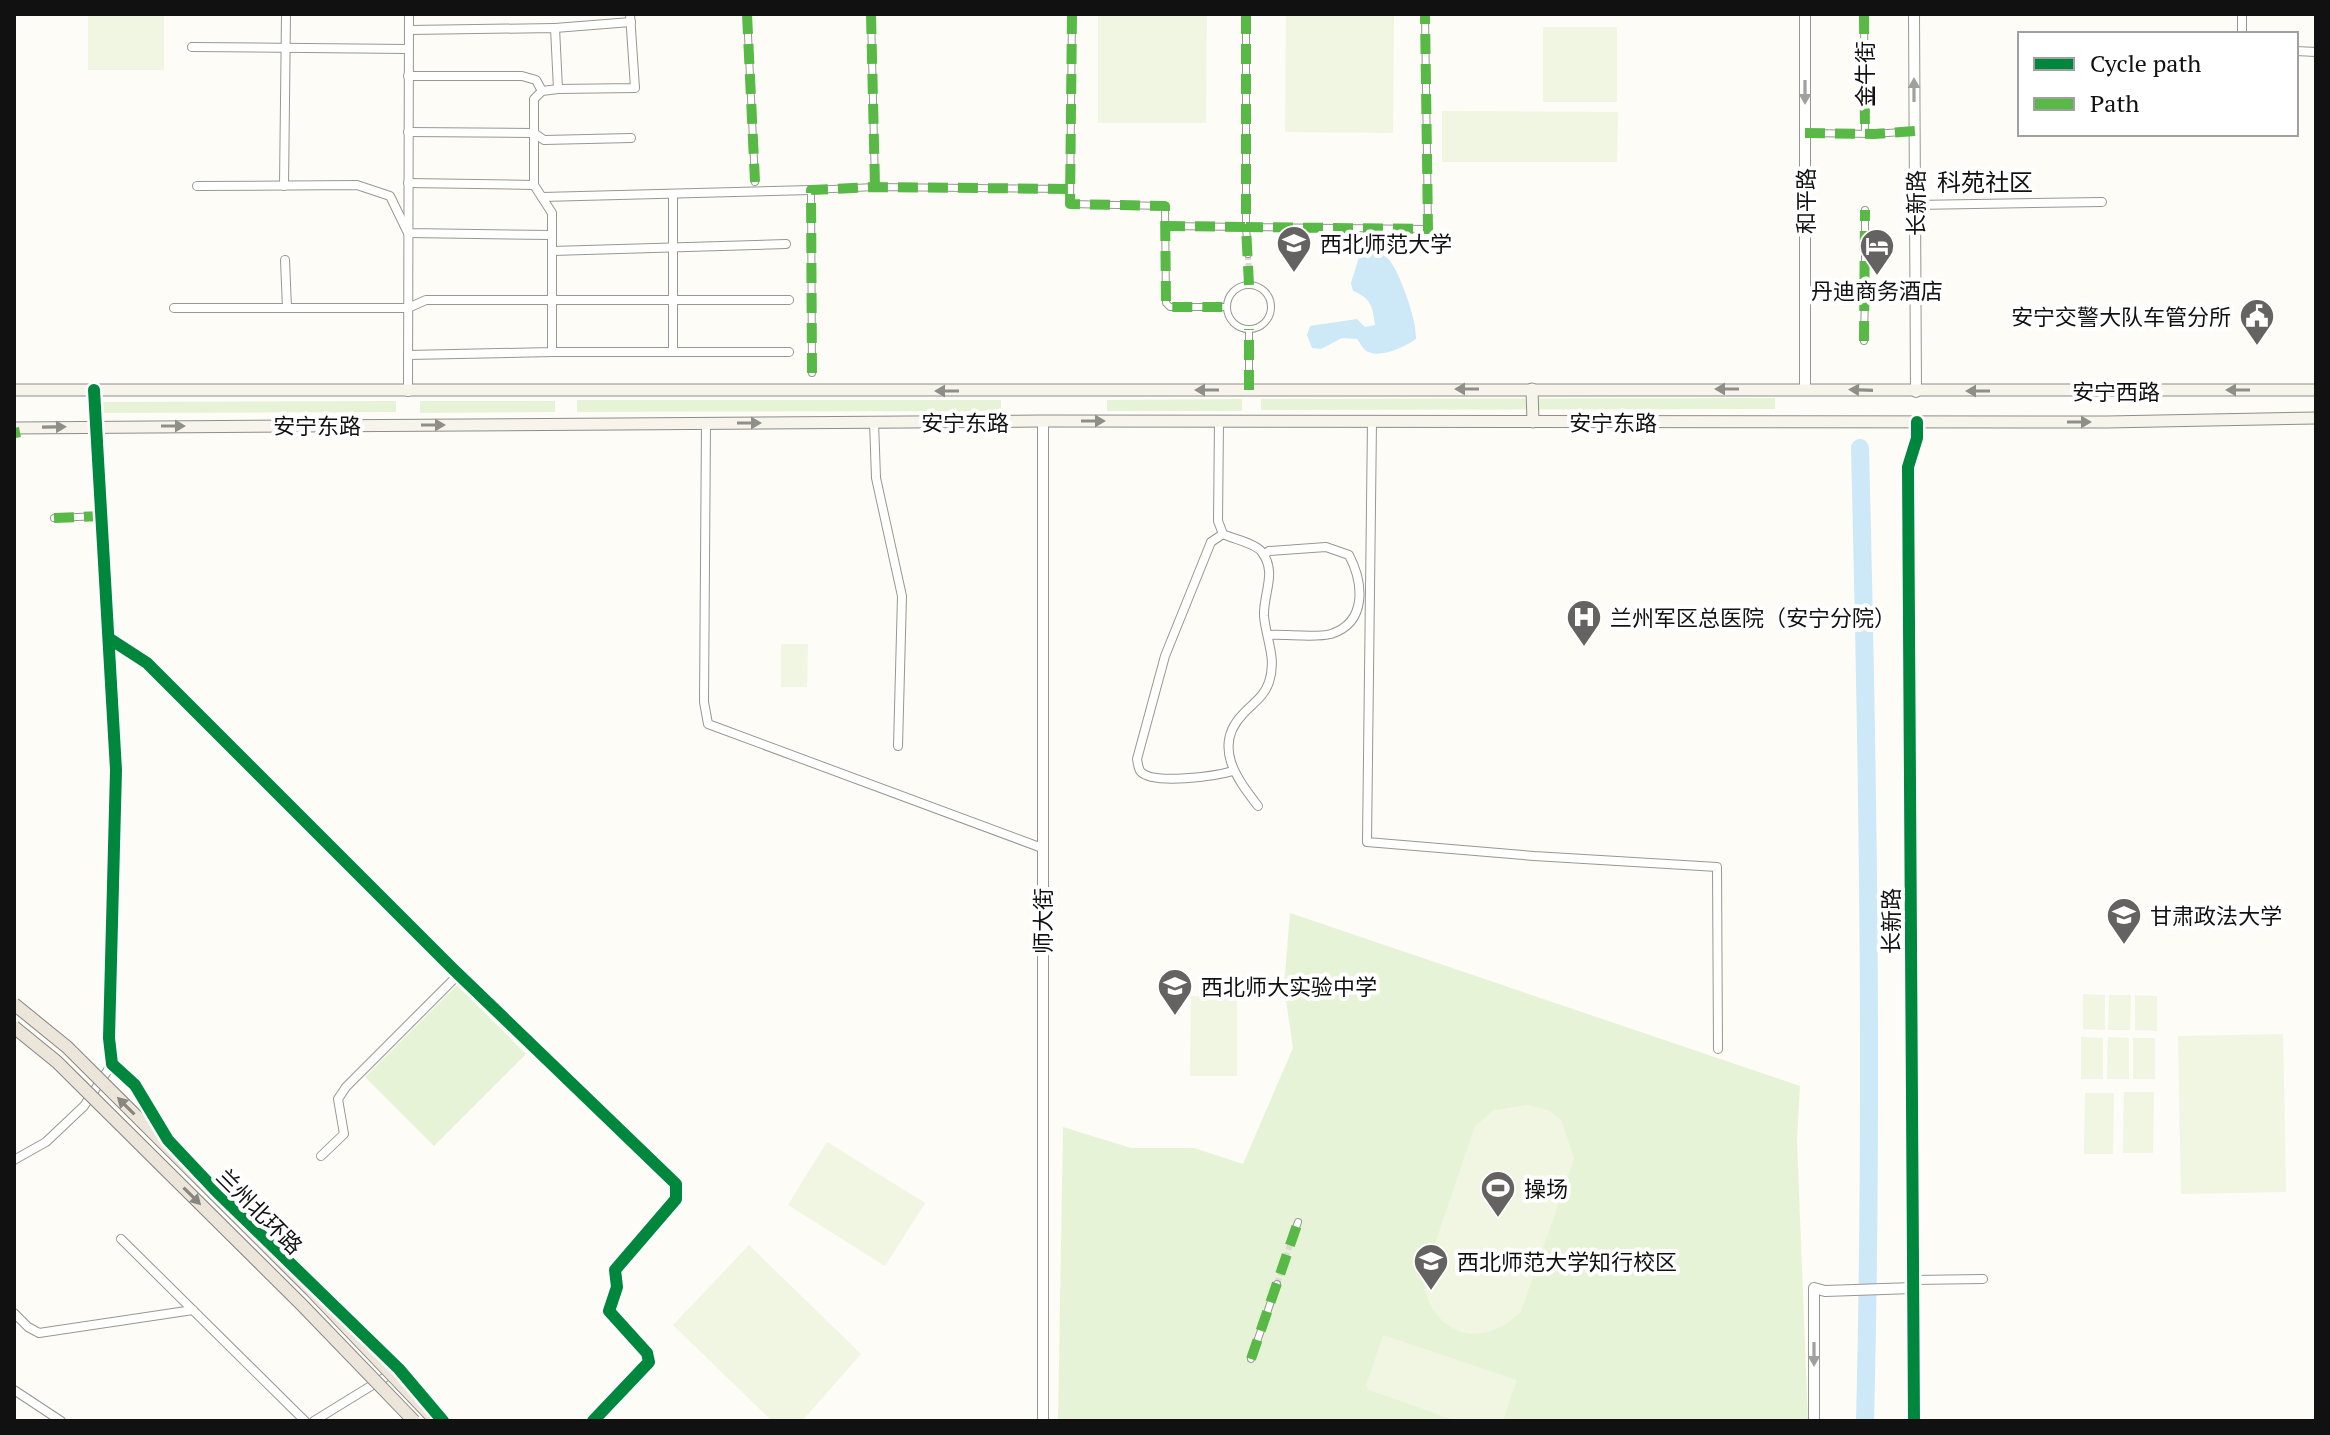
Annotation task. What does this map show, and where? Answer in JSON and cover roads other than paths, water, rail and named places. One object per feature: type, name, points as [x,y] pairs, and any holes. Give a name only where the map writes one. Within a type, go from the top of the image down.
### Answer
[{"type":"highway","name":"兰州北环路","points":[[14,1004],[78,1058],[311,1290],[436,1421]]},
{"type":"highway","name":"兰州北环路","points":[[14,1027],[68,1073],[414,1421]]},
{"type":"main road","name":"安宁东路","points":[[14,390],[408,392],[1805,388],[1916,392]]},
{"type":"main road","points":[[1532,389],[1533,422]]},
{"type":"main road","name":"安宁西路","points":[[1916,392],[2316,390]]},
{"type":"main road","name":"安宁西路","points":[[1917,422],[2316,418]]},
{"type":"main road","name":"安宁东路","points":[[15,431],[95,427],[1043,421],[1917,422]]},
{"type":"street","points":[[284,186],[286,14]]},
{"type":"street","points":[[408,392],[409,14]]},
{"type":"street","points":[[747,14],[755,182]]},
{"type":"street","points":[[871,14],[875,187]]},
{"type":"street","points":[[1072,14],[1070,204],[1165,206],[1166,303],[1170,307],[1227,307]]},
{"type":"street","points":[[1246,14],[1248,254]]},
{"type":"street","points":[[1165,226],[1428,229],[1425,14]]},
{"type":"street","name":"和平路","points":[[1805,14],[1805,388]]},
{"type":"street","name":"金牛街","points":[[1864,14],[1865,133]]},
{"type":"street","name":"长新路","points":[[1914,14],[1916,392]]},
{"type":"street","points":[[409,30],[555,28],[630,18],[635,88],[558,89],[542,91],[534,99],[534,185],[552,213],[552,352]]},
{"type":"street","points":[[555,28],[558,89]]},
{"type":"street","points":[[192,47],[408,49]]},
{"type":"street","points":[[408,76],[522,76],[536,80],[542,91]]},
{"type":"street","name":"金牛街","points":[[1805,133],[1915,131]]},
{"type":"street","points":[[408,132],[534,133],[544,140],[631,138]]},
{"type":"street","points":[[408,183],[534,185]]},
{"type":"street","points":[[197,186],[357,185],[390,196],[408,233]]},
{"type":"street","points":[[542,197],[875,187],[1070,189]]},
{"type":"street","points":[[811,190],[812,373]]},
{"type":"street","points":[[673,195],[673,352]]},
{"type":"street","points":[[1915,205],[2102,202]]},
{"type":"street","points":[[1865,210],[1865,261]]},
{"type":"street","points":[[408,233],[552,235]]},
{"type":"street","points":[[552,251],[786,244]]},
{"type":"street","points":[[285,260],[287,308]]},
{"type":"street","points":[[1249,276],[1249,285]]},
{"type":"street","points":[[1249,285],[1265,292],[1271,307],[1265,323],[1249,329],[1234,323],[1227,307],[1234,292],[1249,285]]},
{"type":"street","points":[[1864,341],[1865,292]]},
{"type":"street","points":[[174,308],[408,308],[426,300],[789,300]]},
{"type":"street","points":[[1249,329],[1249,390]]},
{"type":"street","points":[[408,355],[789,352]]},
{"type":"street","points":[[14,1160],[18,1151],[46,1142],[84,1106],[112,1064],[109,1038],[116,770],[94,390]]},
{"type":"street","name":"师大街","points":[[1043,421],[1043,1421]]},
{"type":"street","points":[[1219,421],[1218,521],[1223,534],[1257,547],[1264,555],[1271,577],[1264,610],[1273,659],[1269,681],[1261,698],[1232,729],[1229,744],[1233,771],[1258,806]]},
{"type":"street","points":[[1372,421],[1367,842],[1717,867],[1718,1049]]},
{"type":"street","points":[[874,422],[876,478],[902,596],[898,746]]},
{"type":"street","name":"长新路","points":[[1914,1421],[1908,467],[1917,438],[1917,422]]},
{"type":"street","points":[[706,423],[704,702],[708,724],[1042,848]]},
{"type":"street","points":[[54,518],[100,516]]},
{"type":"street","points":[[1223,534],[1211,542],[1165,656],[1137,759],[1143,774],[1158,777],[1209,778],[1233,771]]},
{"type":"street","points":[[1264,555],[1269,551],[1326,547],[1349,555],[1359,574],[1360,603],[1350,624],[1330,634],[1269,635]]},
{"type":"street","points":[[110,639],[147,663],[458,975],[676,1184],[676,1199],[615,1270],[617,1287],[609,1311],[647,1353],[649,1362],[593,1421]]},
{"type":"street","points":[[321,1156],[344,1134],[338,1099],[346,1087],[458,975]]},
{"type":"street","points":[[112,1064],[135,1085],[168,1140],[217,1192],[399,1369],[443,1421]]},
{"type":"street","points":[[1293,1236],[1298,1222]]},
{"type":"street","points":[[121,1239],[305,1421]]},
{"type":"street","points":[[1814,1421],[1814,1288],[1825,1291],[1879,1289],[1983,1279]]},
{"type":"street","points":[[1251,1359],[1277,1284]]},
{"type":"street","points":[[14,1313],[39,1333],[193,1310]]},
{"type":"street","points":[[314,1421],[399,1369]]},
{"type":"street","points":[[14,1390],[61,1421]]},
{"type":"water","points":[[1368,253],[1385,256],[1394,268],[1411,310],[1416,339],[1398,349],[1377,354],[1365,350],[1357,339],[1342,338],[1321,349],[1312,348],[1307,335],[1310,326],[1357,319],[1365,327],[1375,325],[1370,304],[1353,291],[1351,283],[1359,257]]},
{"type":"waterway","points":[[1860,448],[1868,935],[1869,1178],[1865,1421]]},
{"type":"tunnel","points":[[1248,254],[1249,276]]},
{"type":"tunnel","points":[[1865,261],[1865,292]]},
{"type":"tunnel","points":[[1277,1284],[1293,1236]]},
{"type":"place","name":"西北师范大学","points":[[1294,274]]},
{"type":"place","name":"丹迪商务酒店","points":[[1877,277]]},
{"type":"place","name":"安宁交警大队车管分所","points":[[2257,347]]},
{"type":"place","name":"兰州军区总医院（安宁分院）","points":[[1584,648]]},
{"type":"place","name":"甘肃政法大学","points":[[2124,946]]},
{"type":"place","name":"西北师大实验中学","points":[[1175,1017]]},
{"type":"place","name":"操场","points":[[1498,1219]]},
{"type":"place","name":"西北师范大学知行校区","points":[[1431,1292]]},
{"type":"district","name":"科苑社区","points":[[1985,182]]}]
